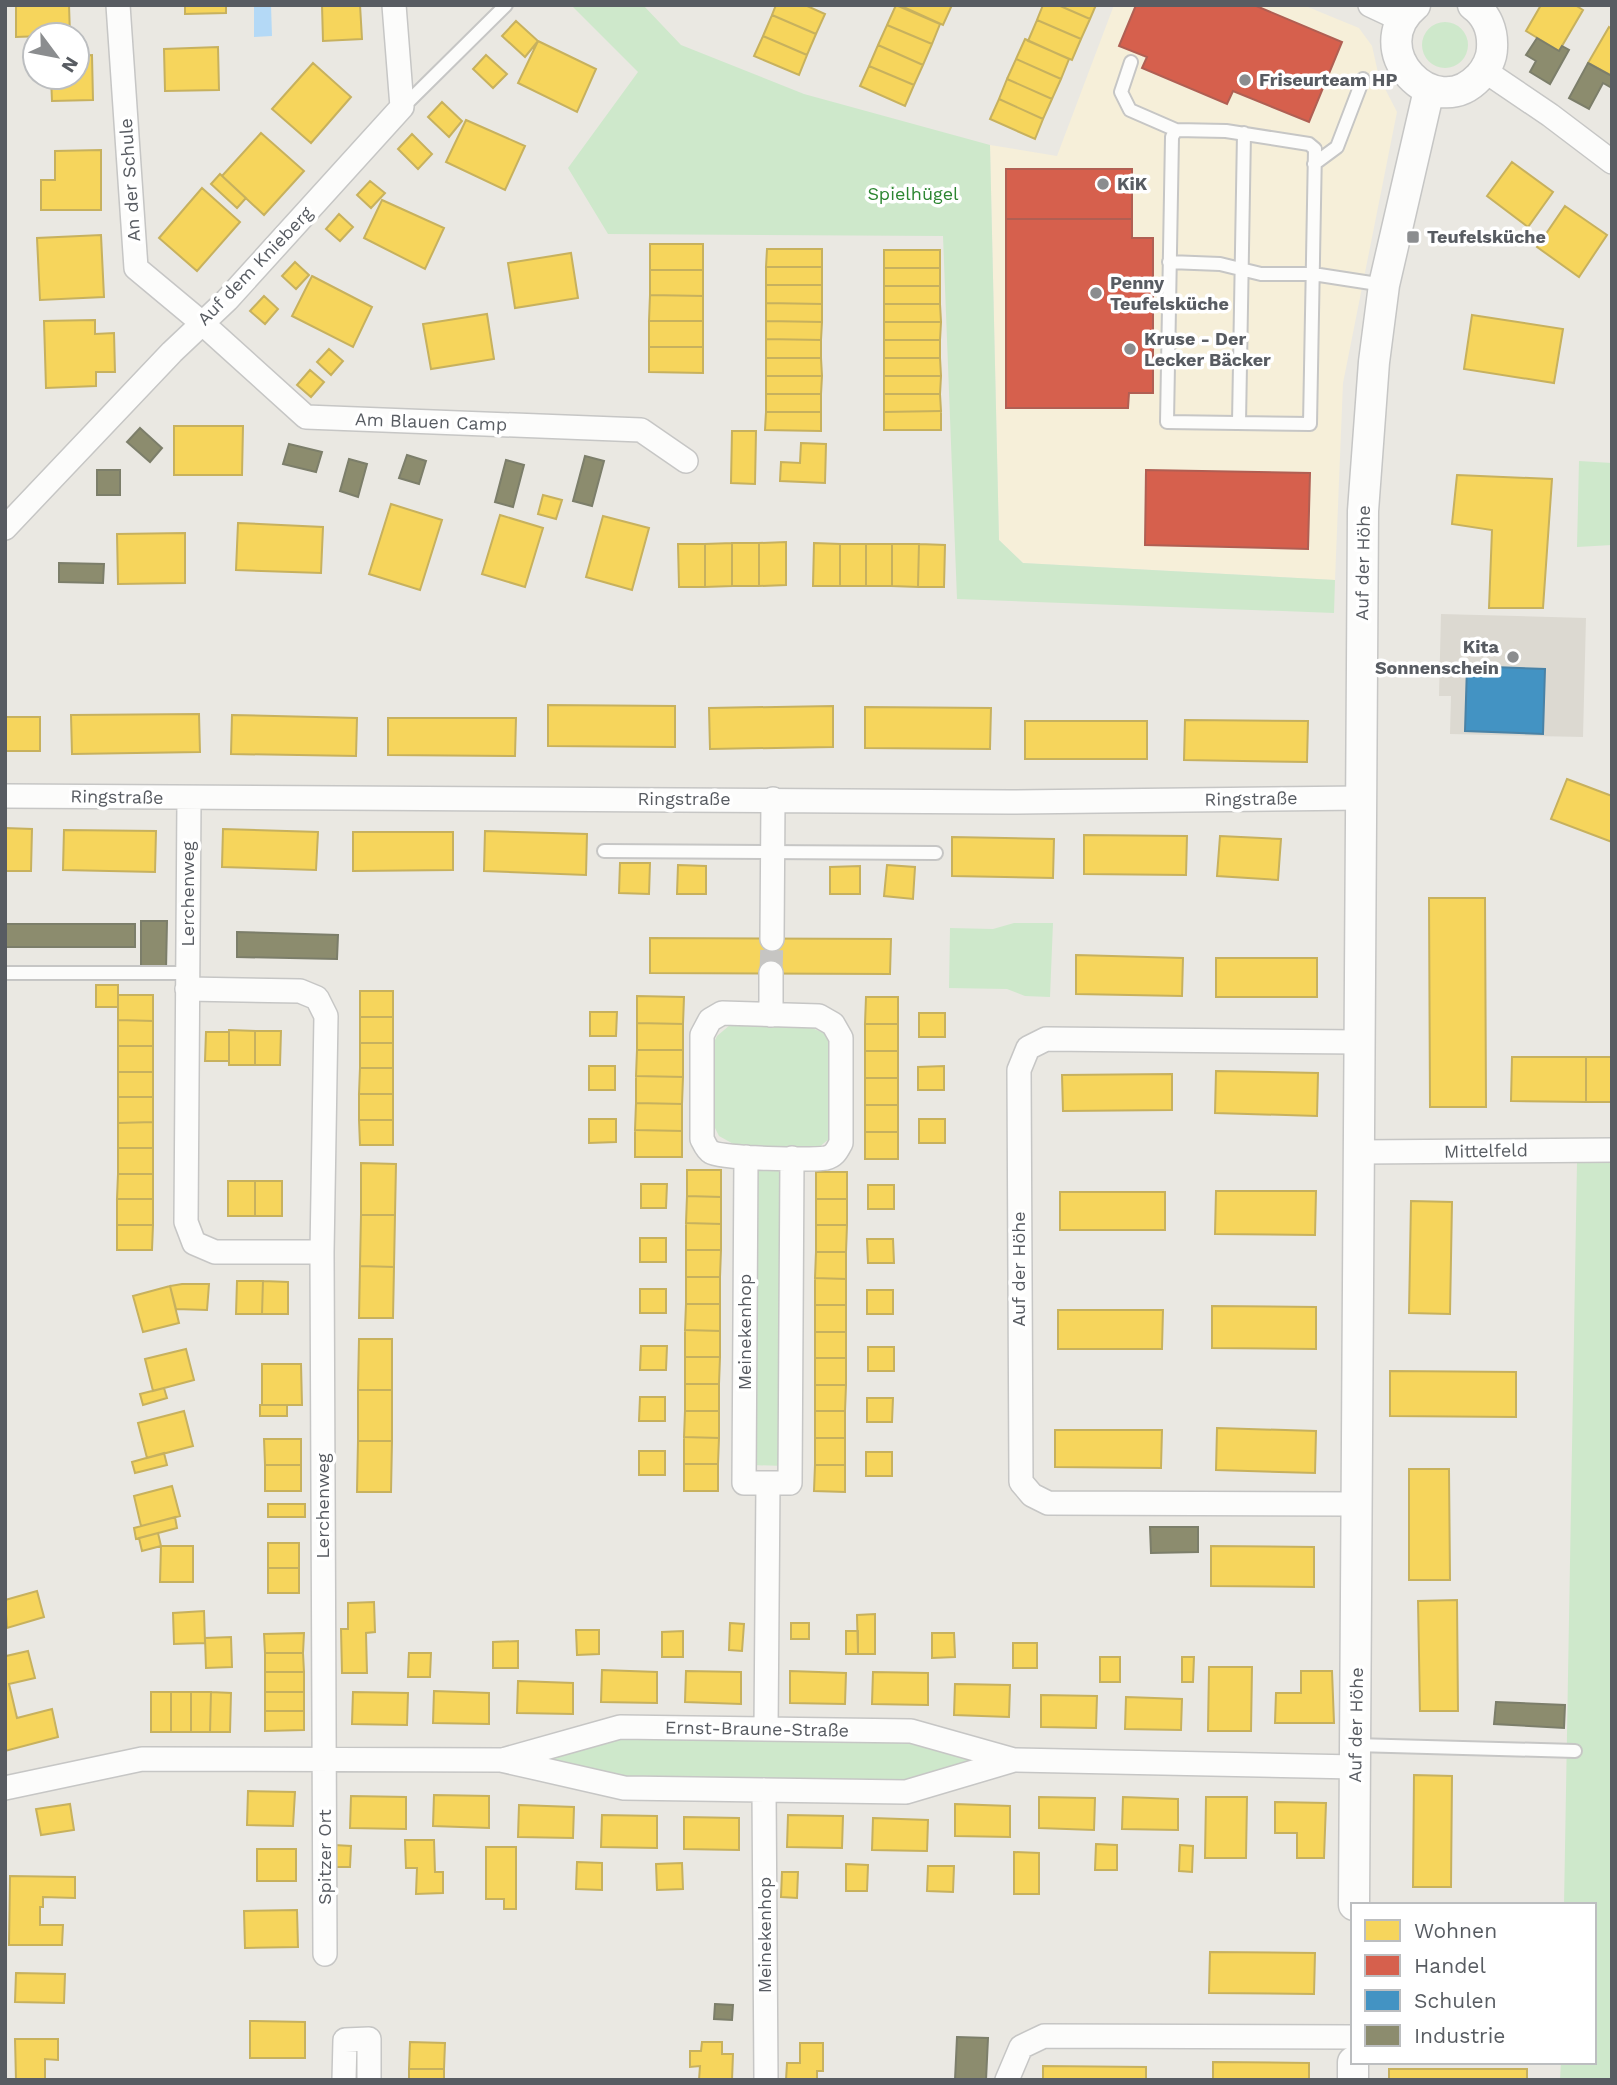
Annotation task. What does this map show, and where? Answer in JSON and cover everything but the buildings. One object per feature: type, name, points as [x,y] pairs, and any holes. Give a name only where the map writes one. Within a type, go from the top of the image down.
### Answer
[{"type":"street","name":"An der Schule","points":[[118,5],[136,268],[202,323]]},
{"type":"street","points":[[394,5],[402,107]]},
{"type":"street","points":[[1370,5],[1409,13],[1396,41],[1399,61],[1411,79],[1429,90],[1445,92],[1474,82],[1485,71],[1492,50],[1491,29],[1480,10],[1473,5]]},
{"type":"street","points":[[1485,71],[1612,162]]},
{"type":"street","name":"Auf der Höhe","points":[[1354,1903],[1364,497],[1374,362],[1384,285],[1429,90]]},
{"type":"street","name":"Auf dem Knieberg","points":[[5,528],[227,300],[402,107]]},
{"type":"street","name":"Am Blauen Camp","points":[[202,323],[306,417],[641,430],[686,461]]},
{"type":"street","name":"Ringstraße","points":[[5,796],[1010,802],[1362,798]]},
{"type":"street","name":"Lerchenweg","points":[[189,799],[186,1223],[194,1243],[215,1252],[322,1252]]},
{"type":"street","points":[[772,939],[774,799]]},
{"type":"street","points":[[771,973],[771,1015]]},
{"type":"street","name":"Lerchenweg","points":[[187,981],[300,991],[317,998],[326,1016],[322,1252],[325,1761]]},
{"type":"street","points":[[722,1013],[771,1015],[819,1016],[833,1024],[841,1038],[841,1143],[836,1153],[828,1158],[724,1157],[710,1152],[702,1139],[702,1035],[710,1020],[722,1013]]},
{"type":"street","name":"Auf der Höhe","points":[[1357,1504],[1048,1503],[1032,1495],[1020,1482],[1019,1070],[1028,1048],[1046,1039],[1360,1042]]},
{"type":"street","name":"Mittelfeld","points":[[1360,1152],[1612,1150]]},
{"type":"street","name":"Meinekenhop","points":[[747,1157],[744,1483],[768,1483]]},
{"type":"street","points":[[766,1729],[768,1483],[790,1483],[792,1158]]},
{"type":"street","name":"Ernst-Braune-Straße","points":[[502,1760],[620,1727],[911,1731],[1014,1760]]},
{"type":"street","name":"Ernst-Braune-Straße","points":[[5,1788],[142,1759],[502,1760],[624,1788],[906,1791],[1014,1760],[1355,1756]]},
{"type":"street","name":"Spitzer Ort","points":[[325,1761],[325,1954]]},
{"type":"street","name":"Meinekenhop","points":[[764,1790],[766,2080]]},
{"type":"street","points":[[1007,2080],[1021,2047],[1044,2036],[1351,2037]]},
{"type":"street","points":[[344,2080],[345,2040],[369,2039],[369,2080]]},
{"type":"lane","name":"Auf dem Knieberg","points":[[402,107],[506,5]]},
{"type":"lane","points":[[1131,62],[1121,92],[1130,110],[1176,130],[1244,133],[1309,144],[1315,149],[1310,424],[1167,422],[1172,137],[1176,130]]},
{"type":"lane","points":[[1314,164],[1337,147],[1363,79]]},
{"type":"lane","points":[[1238,423],[1244,133]]},
{"type":"lane","points":[[1169,262],[1220,264],[1261,274],[1312,274],[1384,285]]},
{"type":"lane","points":[[604,851],[936,853]]},
{"type":"lane","points":[[5,973],[187,981]]},
{"type":"lane","points":[[1355,1756],[1575,1751]]},
{"type":"shaded area","points":[[1114,5],[1303,5],[1359,28],[1372,46],[1379,77],[1397,112],[1343,383],[1335,580],[1023,563],[999,540],[990,145],[1057,156]]},
{"type":"shaded area","name":"Kita Sonnenschein","points":[[1441,614],[1586,618],[1583,737],[1450,734],[1451,696],[1439,696]]},
{"type":"green space","name":"Spielhügel","points":[[571,5],[643,5],[681,45],[804,94],[990,145],[999,540],[1023,563],[1335,580],[1334,613],[957,599],[943,236],[608,234],[568,168],[638,72]]},
{"type":"green space","points":[[1445,22],[1462,28],[1468,45],[1462,62],[1445,68],[1428,62],[1422,45],[1428,28]]},
{"type":"green space","points":[[1579,461],[1612,463],[1612,545],[1577,547]]},
{"type":"green space","points":[[1014,923],[1053,923],[1050,997],[1025,996],[1007,989],[949,988],[950,928],[993,929]]},
{"type":"green space","points":[[730,1025],[812,1028],[826,1034],[834,1048],[834,1124],[829,1139],[818,1148],[737,1146],[719,1136],[710,1118],[709,1052],[717,1036]]},
{"type":"green space","points":[[1577,1162],[1612,1162],[1612,2080],[1560,2080],[1561,2064],[1596,2064],[1596,1903],[1564,1903]]},
{"type":"green space","points":[[753,1165],[787,1165],[784,1466],[752,1465]]},
{"type":"green space","points":[[620,1735],[910,1740],[988,1760],[900,1784],[627,1781],[529,1760]]},
{"type":"water","points":[[254,5],[271,5],[272,36],[254,37]]},
{"type":"tunnel","points":[[771,973],[772,939]]},
{"type":"place","name":"Friseurteam HP","points":[[1245,80]]},
{"type":"place","name":"KiK","points":[[1103,184]]},
{"type":"place","name":"Teufelsküche","points":[[1413,237]]},
{"type":"place","name":"Penny Teufelsküche","points":[[1096,293]]},
{"type":"place","name":"Kruse - Der Lecker Bäcker","points":[[1130,349]]},
{"type":"place","name":"Kita Sonnenschein","points":[[1513,657]]}]
